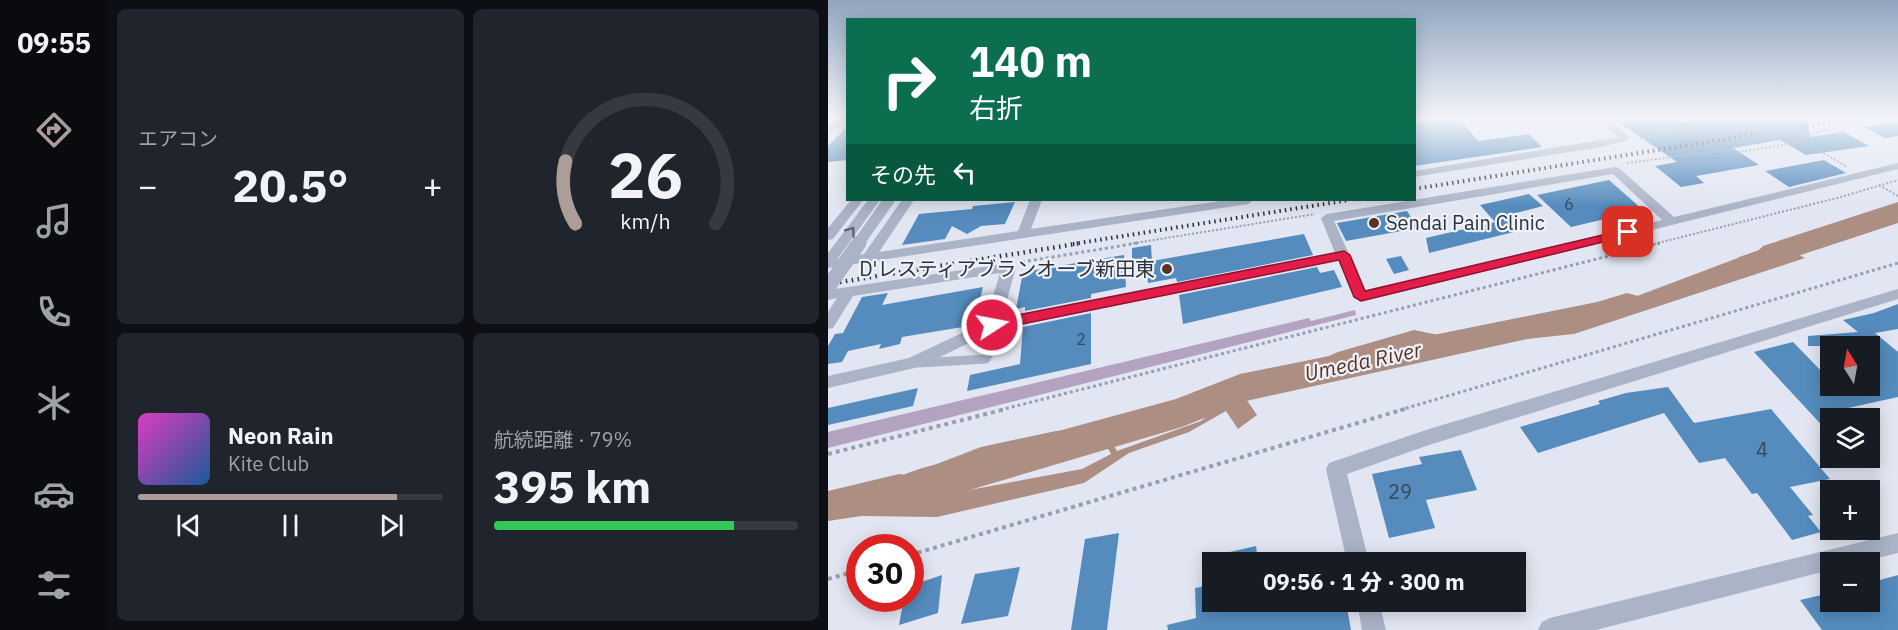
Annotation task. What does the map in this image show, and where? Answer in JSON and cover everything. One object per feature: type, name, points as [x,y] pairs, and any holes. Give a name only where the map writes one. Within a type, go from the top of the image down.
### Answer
[{"type":"street","points":[[1416,174],[1575,148]]},
{"type":"street","points":[[1672,222],[1615,170],[1328,218],[1361,297],[1672,222],[1898,166]]},
{"type":"street","points":[[828,236],[856,201]]},
{"type":"street","points":[[828,263],[873,201]]},
{"type":"street","points":[[828,287],[888,201]]},
{"type":"street","points":[[869,257],[907,201]]},
{"type":"street","points":[[1023,234],[1036,201]]},
{"type":"street","points":[[828,263],[1241,201]]},
{"type":"street","points":[[828,382],[914,363],[998,324],[1344,255]]},
{"type":"street","points":[[828,295],[1009,267],[998,324]]},
{"type":"street","points":[[828,324],[849,291]]},
{"type":"street","points":[[1356,552],[1336,470],[1429,437],[1898,294]]},
{"type":"street","points":[[1550,630],[1898,543]]},
{"type":"street","points":[[1370,612],[1374,630]]},
{"type":"lane","points":[[914,363],[986,359],[998,324]]},
{"type":"path","points":[[1615,170],[1620,164],[1733,149],[1739,152],[1762,148]]},
{"type":"path","points":[[1820,151],[1861,175]]},
{"type":"path","points":[[828,454],[1829,200],[1898,180]]},
{"type":"path","points":[[1878,185],[1898,196]]},
{"type":"path","points":[[1009,267],[1020,262],[1323,213]]},
{"type":"path","points":[[924,551],[1898,263]]},
{"type":"path","points":[[828,579],[846,574]]},
{"type":"shaded area","points":[[1898,202],[1898,212],[1888,212],[1780,245],[1805,258],[1574,334],[1432,349],[1378,351],[1318,371],[1299,386],[1246,399],[1257,415],[1238,429],[1226,411],[1189,432],[1129,453],[1084,483],[937,517],[861,516],[828,521],[828,491],[899,474],[908,475],[981,447],[1056,431],[1103,428],[1117,451],[1201,421],[1224,402],[1338,352],[1414,330],[1468,341],[1579,318],[1759,250],[1763,246]],"holes":[[[1100,434],[1111,454],[1082,469],[964,491],[955,479],[1029,444]]]},
{"type":"shaded area","points":[[1355,310],[1356,315],[828,448],[828,432],[1309,318],[1311,321]]},
{"type":"building","points":[[828,148],[846,148],[846,160],[828,162]]},
{"type":"building","points":[[1416,148],[1533,148],[1416,166]]},
{"type":"building","points":[[1657,148],[1734,148],[1759,165],[1696,176],[1704,183],[1681,187],[1655,166],[1677,162]]},
{"type":"building","points":[[1795,148],[1852,148],[1806,155]]},
{"type":"building","points":[[1824,160],[1846,173],[1789,187],[1765,171]]},
{"type":"building","points":[[1609,180],[1643,210],[1571,227],[1537,195]]},
{"type":"building","points":[[1529,194],[1543,206],[1512,214],[1526,229],[1429,253],[1426,238],[1495,222],[1480,205]]},
{"type":"building","points":[[1015,202],[1005,224],[981,226],[967,234],[952,226],[945,239],[902,245],[919,214]]},
{"type":"building","name":"Sendai Pain Clinic","points":[[1407,211],[1418,228],[1346,241],[1337,223]]},
{"type":"building","points":[[1304,234],[1313,255],[1177,282],[1176,278],[1148,283],[1145,263],[1150,262],[1132,264],[1132,248],[1151,245],[1152,261]]},
{"type":"building","points":[[1124,255],[1126,287],[1091,294],[1091,298],[1025,311],[1025,307],[1016,309],[1023,272]]},
{"type":"building","points":[[1401,256],[1409,270],[1394,274],[1386,259]]},
{"type":"building","points":[[1317,267],[1320,273],[1334,270],[1342,287],[1183,324],[1179,295]]},
{"type":"building","points":[[983,287],[979,303],[973,304],[969,326],[902,337],[900,344],[879,349],[881,344],[848,351],[842,362],[828,364],[828,346],[835,334],[843,333],[862,297],[888,293],[882,305]]},
{"type":"building","points":[[1898,304],[1898,329],[1875,333],[1879,336],[1820,336],[1820,346],[1808,346],[1808,336],[1858,332],[1843,320],[1874,313]]},
{"type":"building","points":[[1091,313],[1091,364],[967,391],[970,375],[1020,364],[1023,327]]},
{"type":"building","points":[[1880,337],[1898,352],[1898,397],[1848,408],[1820,408],[1820,423],[1754,352],[1793,342],[1820,370],[1820,396],[1880,396]]},
{"type":"building","points":[[1668,387],[1694,423],[1771,409],[1830,479],[1790,487],[1813,515],[1808,516],[1820,532],[1792,540],[1757,493],[1752,494],[1725,458],[1699,463],[1664,413],[1538,453],[1520,427],[1600,404],[1598,401],[1626,393]]},
{"type":"building","points":[[918,388],[913,406],[828,425],[828,408]]},
{"type":"building","points":[[1461,450],[1477,490],[1426,500],[1435,528],[1389,538],[1372,474],[1422,464],[1419,457]]},
{"type":"building","points":[[1119,533],[1107,630],[1071,630],[1085,539]]},
{"type":"building","points":[[1256,546],[1257,552],[1230,552]]},
{"type":"building","points":[[1020,567],[1008,616],[961,624],[975,574]]},
{"type":"building","points":[[942,575],[938,613],[899,625],[901,612],[924,612],[924,581]]},
{"type":"building","points":[[1898,575],[1898,630],[1822,630],[1800,600],[1820,595],[1820,612],[1880,612],[1880,580]]},
{"type":"building","points":[[1202,587],[1202,612],[1348,612],[1351,630],[1168,630],[1167,625],[1196,618],[1195,588]]},
{"type":"waterway","name":"Umeda River","points":[[1749,263],[1898,214]]},
{"type":"waterway","name":"Umeda River","points":[[919,487],[1182,412],[1240,388],[1602,312],[1627,303]]},
{"type":"railway","points":[[1416,189],[1667,148]]},
{"type":"railway","points":[[1073,244],[1343,201]]},
{"type":"railway","points":[[828,284],[1082,243]]},
{"type":"place","name":"Sendai Pain Clinic","points":[[1374,223]]},
{"type":"place","name":"D'レスティアブランオーブ新田東","points":[[1167,269]]},
{"type":"route","points":[[992,325],[1344,255],[1361,297],[1628,232]]}]
